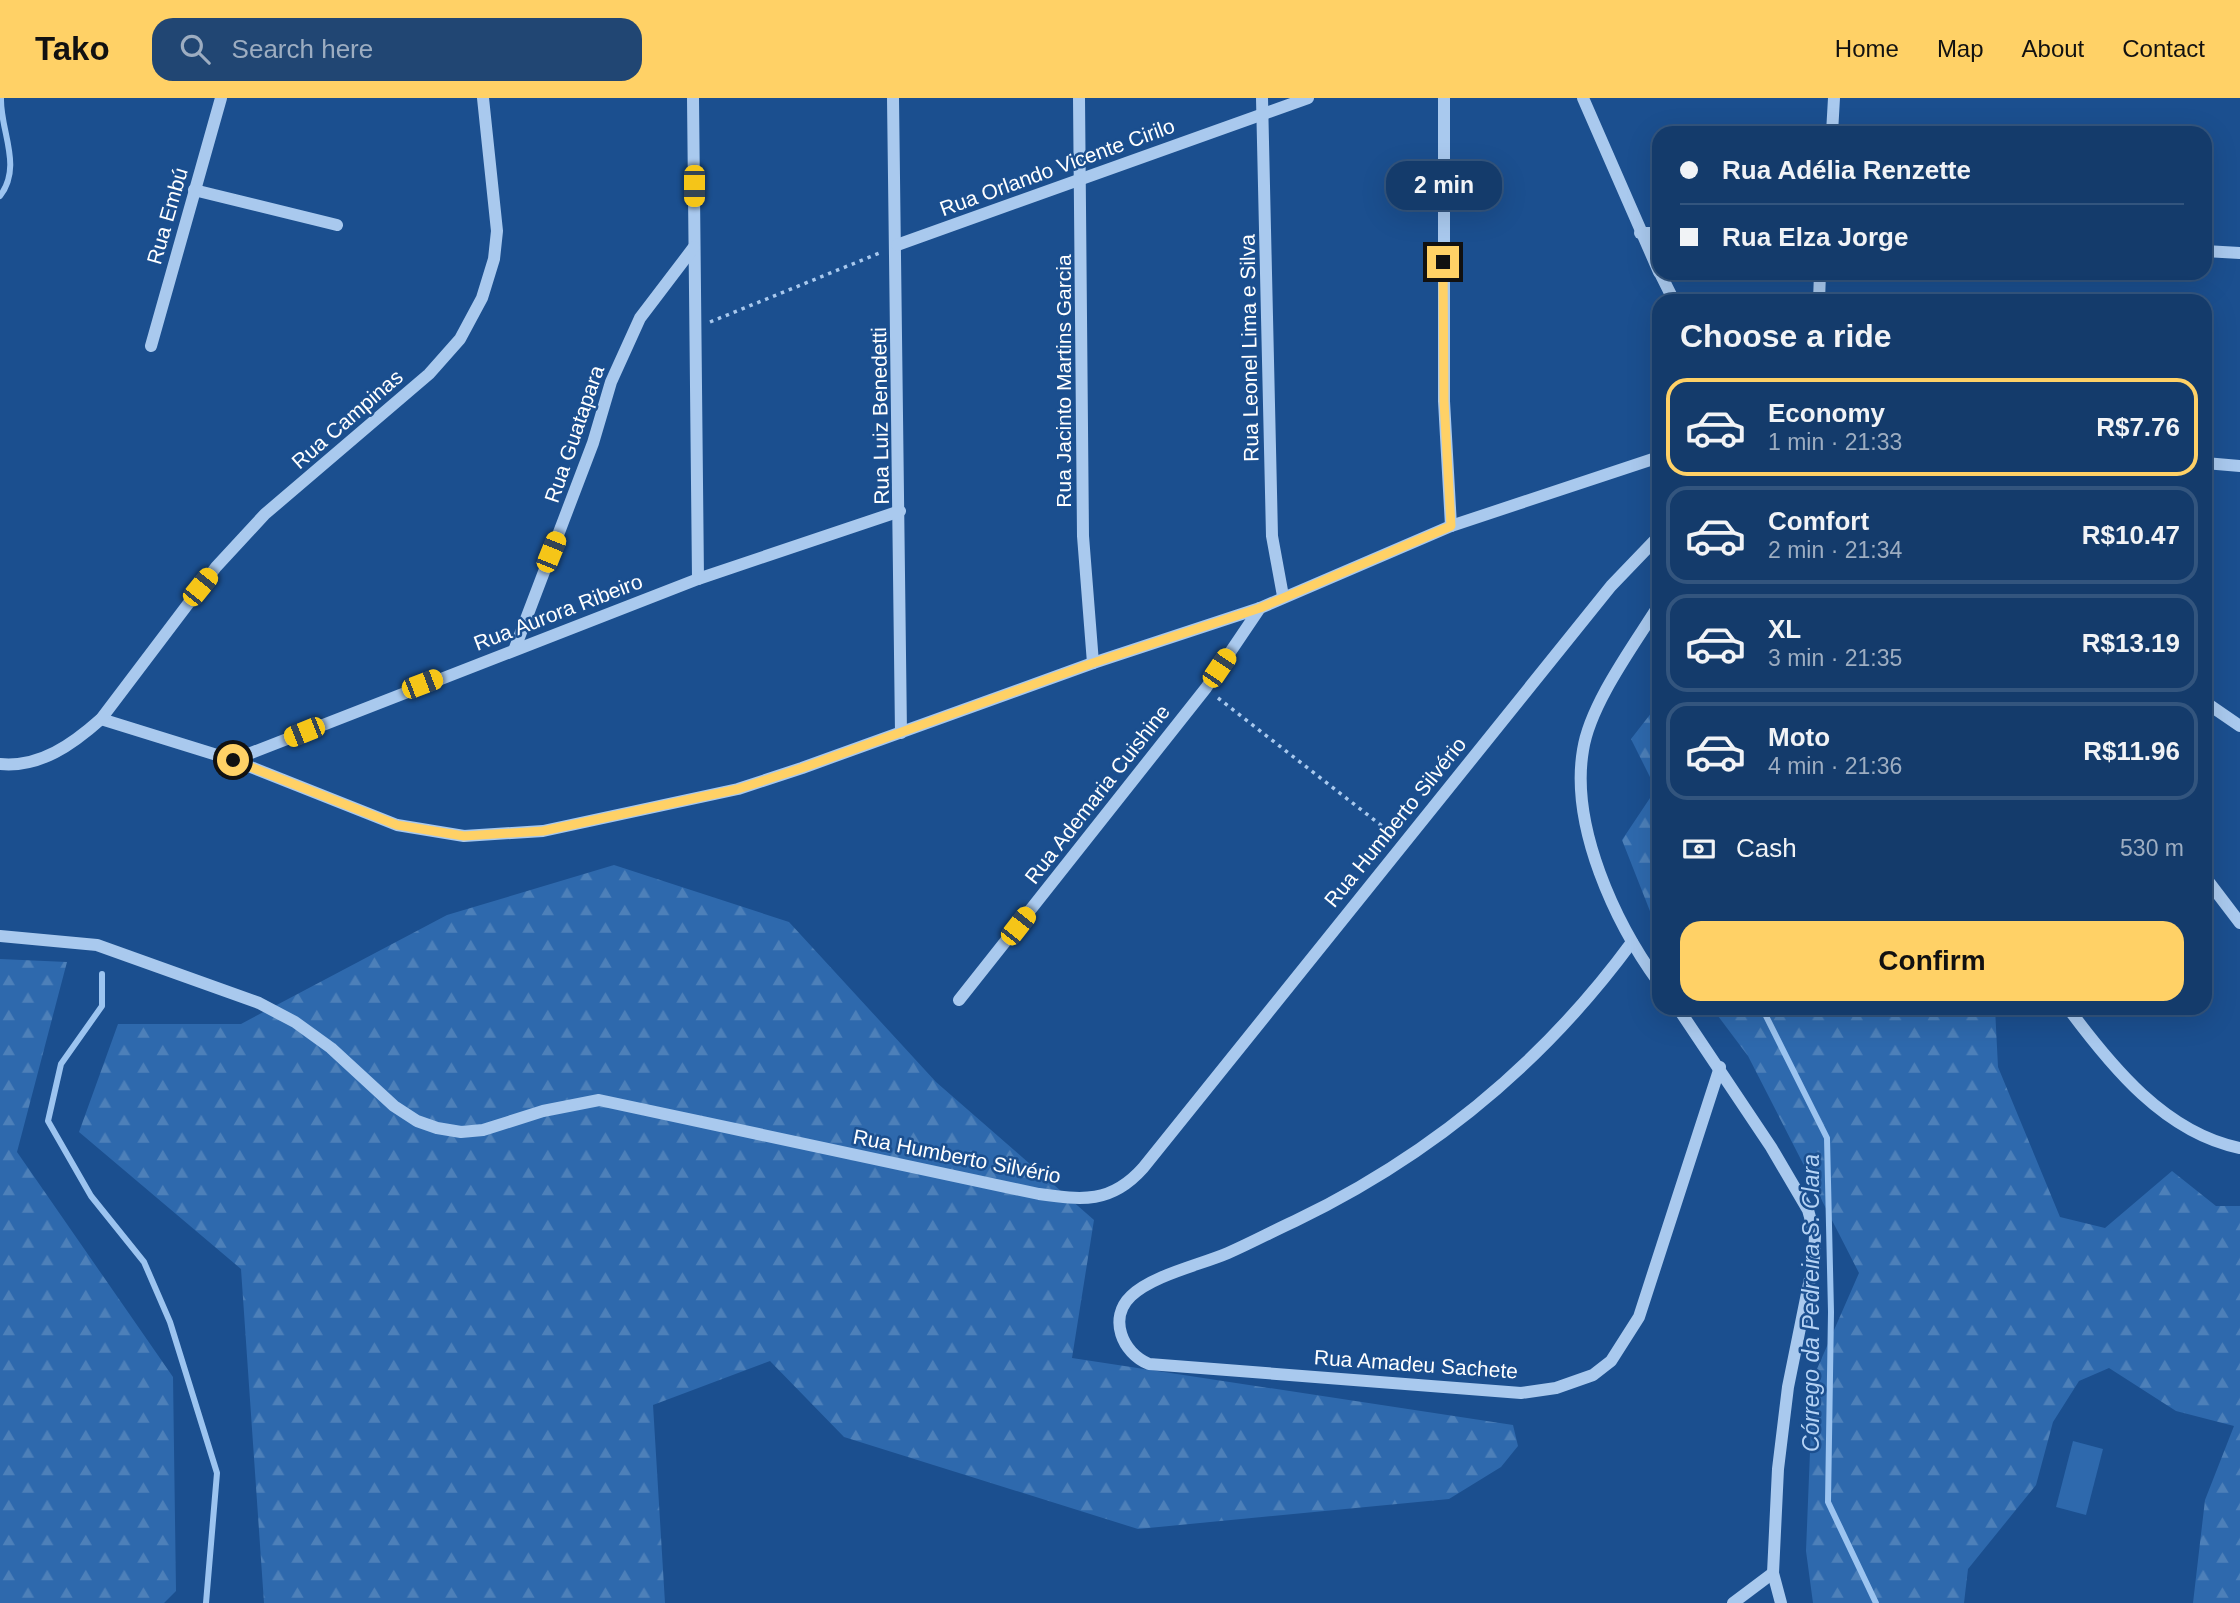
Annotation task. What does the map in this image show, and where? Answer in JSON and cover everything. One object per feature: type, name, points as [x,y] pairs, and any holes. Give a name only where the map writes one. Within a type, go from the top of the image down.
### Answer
[{"type":"street","name":"Rua Embú","points":[[151,345],[222,98]]},
{"type":"street","name":"Rua Campinas","points":[[0,764],[13,765],[57,752],[78,739],[101,719],[208,577],[265,514],[429,374],[460,339],[482,298],[494,260],[497,231],[484,98]]},
{"type":"street","points":[[693,98],[698,579]]},
{"type":"street","name":"Rua Luiz Benedetti","points":[[893,98],[901,511],[901,733]]},
{"type":"street","name":"Rua Jacinto Martins Garcia","points":[[1079,98],[1083,537],[1093,663]]},
{"type":"street","name":"Rua Leonel Lima e Silva","points":[[1262,98],[1272,536],[1283,596]]},
{"type":"street","name":"Rua Orlando Vicente Cirilo","points":[[897,246],[1081,177],[1308,98]]},
{"type":"street","points":[[1444,98],[1444,401],[1451,526]]},
{"type":"street","points":[[1583,98],[1652,258]]},
{"type":"street","points":[[1832,126],[1834,98]]},
{"type":"street","points":[[194,190],[337,225]]},
{"type":"street","points":[[1640,233],[1652,233]]},
{"type":"street","name":"Rua Guatapara","points":[[516,648],[593,443],[617,369],[640,318],[694,247]]},
{"type":"street","points":[[2212,251],[2240,253]]},
{"type":"street","points":[[101,719],[233,760],[397,825],[464,836],[543,831],[738,789],[1093,663],[1260,608],[1451,526],[1652,459]]},
{"type":"street","points":[[2212,464],[2240,466]]},
{"type":"street","name":"Rua Aurora Ribeiro","points":[[233,760],[698,579],[901,511]]},
{"type":"street","name":"Rua Humberto Silvério","points":[[0,936],[97,945],[259,1003],[295,1022],[331,1048],[394,1106],[417,1121],[437,1128],[461,1132],[483,1130],[543,1111],[598,1100],[1039,1194],[1088,1200],[1119,1188],[1143,1168],[1611,586],[1652,543]]},
{"type":"street","name":"Rua Ademaria Cuishine","points":[[959,1000],[1206,688],[1260,608]]},
{"type":"street","points":[[1652,616],[1606,688],[1583,750],[1583,804],[1596,857],[1615,910],[1652,972]]},
{"type":"street","points":[[2212,707],[2240,726]]},
{"type":"street","points":[[2212,886],[2240,923]]},
{"type":"street","name":"Rua Amadeu Sachete","points":[[1632,942],[1568,1023],[1493,1095],[1434,1140],[1346,1196],[1229,1252],[1146,1285],[1130,1297],[1121,1312],[1120,1332],[1126,1348],[1135,1358],[1149,1364],[1521,1393],[1556,1388],[1593,1375],[1611,1361],[1639,1317],[1720,1068]]},
{"type":"street","points":[[1683,1015],[1720,1068],[1808,1210],[1815,1235],[1814,1259],[1787,1401],[1778,1469],[1773,1573],[1781,1603]]},
{"type":"street","points":[[2073,1015],[2099,1050],[2155,1105],[2211,1139],[2240,1148]]},
{"type":"street","points":[[1733,1603],[1773,1573]]},
{"type":"path","points":[[695,328],[897,246]]},
{"type":"path","points":[[1206,688],[1403,842]]},
{"type":"green space","points":[[1652,712],[1652,781],[1631,739]]},
{"type":"green space","points":[[1652,795],[1652,916],[1622,840]]},
{"type":"green space","points":[[614,865],[789,922],[936,1082],[1094,1220],[1072,1358],[1513,1425],[1518,1446],[1501,1467],[1449,1499],[1138,1529],[844,1437],[770,1361],[653,1405],[665,1603],[264,1603],[241,1269],[79,1132],[118,1024],[241,1024],[447,915]]},
{"type":"green space","points":[[0,959],[67,962],[17,1152],[173,1377],[176,1591],[164,1603],[0,1603]]},
{"type":"green space","points":[[1717,1015],[1995,1015],[1998,1067],[2060,1217],[2105,1228],[2172,1171],[2216,1206],[2240,1206],[2240,1603],[2193,1603],[2205,1500],[2234,1426],[2176,1411],[2109,1368],[2079,1381],[2053,1422],[2036,1485],[1968,1569],[1964,1603],[1813,1603],[1806,1551],[1813,1378],[1859,1273],[1748,1056]]},
{"type":"green space","points":[[2073,1441],[2103,1449],[2086,1515],[2056,1507]]},
{"type":"waterway","points":[[0,196],[10,173],[1,98]]},
{"type":"waterway","points":[[102,974],[102,1006],[61,1064],[48,1121],[91,1196],[144,1262],[170,1322],[217,1473],[206,1603]]},
{"type":"waterway","name":"Córrego da Pedreira S. Clara","points":[[1766,1015],[1827,1138],[1831,1312],[1828,1502],[1876,1603]]},
{"type":"route","points":[[233,760],[397,825],[464,836],[543,831],[738,789],[1093,663],[1260,608],[1451,526],[1444,401],[1443,262]]}]
